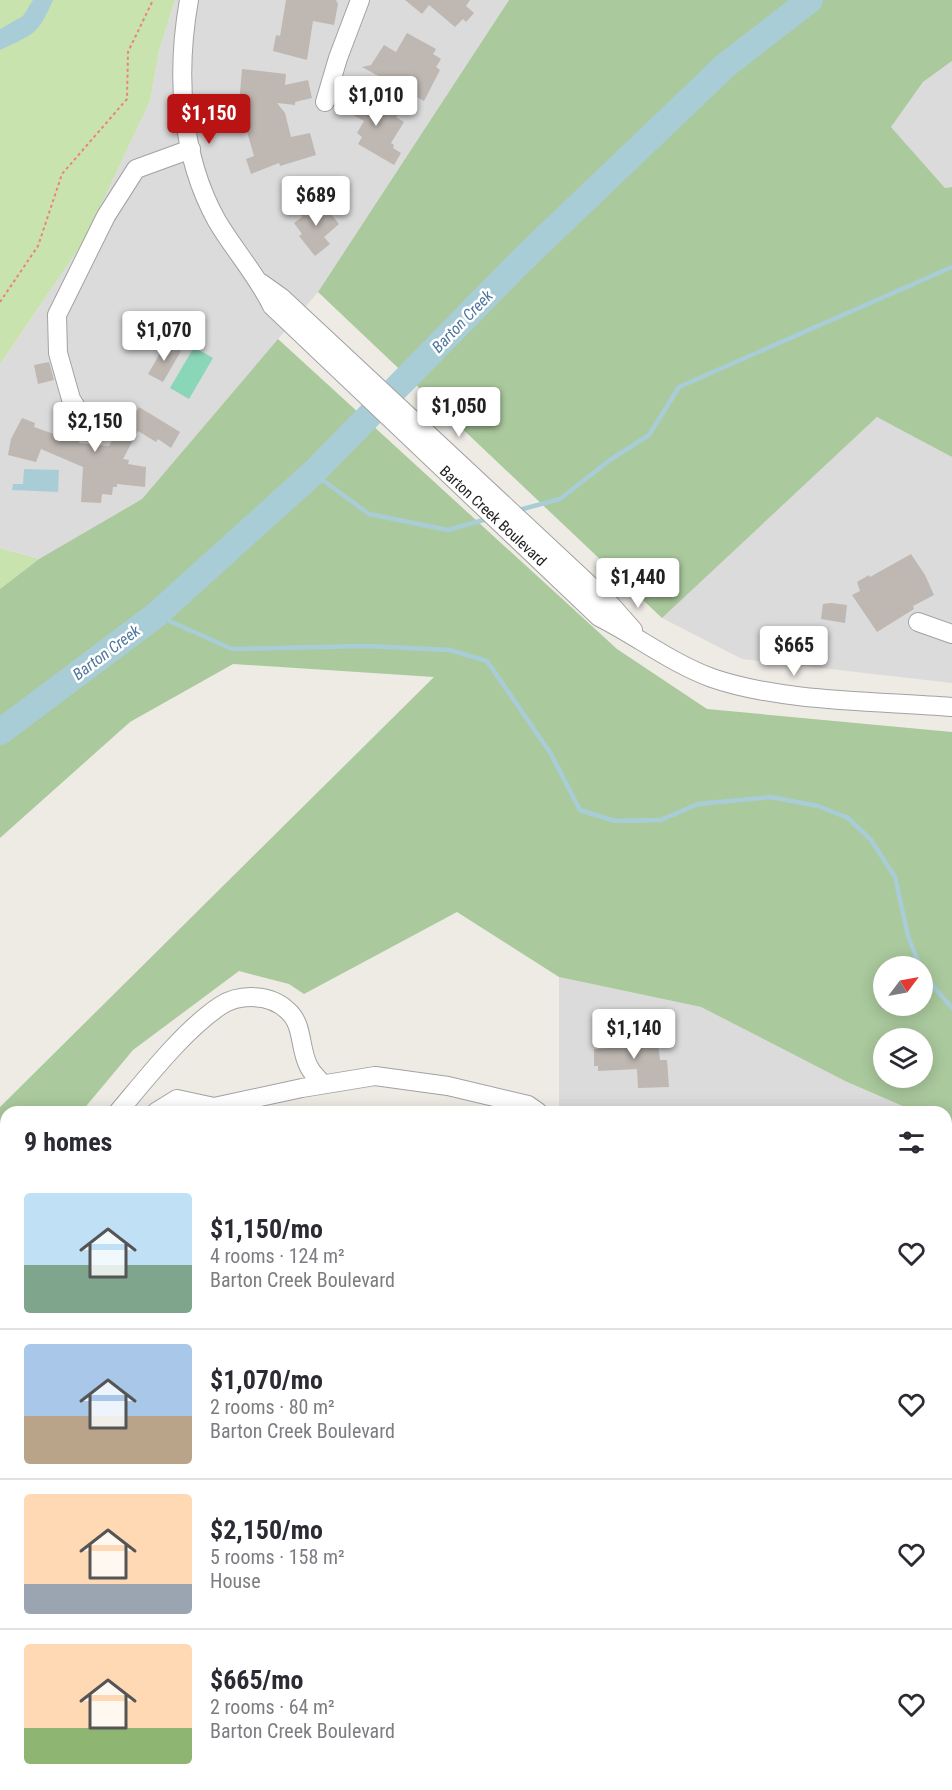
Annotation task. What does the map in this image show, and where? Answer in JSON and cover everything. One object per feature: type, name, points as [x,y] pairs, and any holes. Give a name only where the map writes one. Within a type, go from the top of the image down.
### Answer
[{"type":"street","name":"Barton Creek Boulevard","points":[[189,0],[184,29],[183,98],[191,149],[203,190],[216,219],[238,255],[277,302],[605,611],[637,636],[682,665],[750,689],[952,707]]},
{"type":"street","points":[[325,102],[338,58],[360,0]]},
{"type":"street","points":[[108,427],[79,412],[71,399],[58,353],[57,315],[106,216],[136,169],[191,149]]},
{"type":"street","points":[[918,622],[952,634]]},
{"type":"street","points":[[123,1106],[169,1053],[220,1006],[239,998],[256,996],[288,1011],[296,1021],[309,1067],[323,1084]]},
{"type":"street","points":[[219,1106],[323,1084],[375,1076],[448,1086],[528,1106]]},
{"type":"street","points":[[166,1106],[177,1099],[209,1106]]},
{"type":"path","points":[[0,302],[38,246],[62,174],[127,99],[128,51],[153,0]]},
{"type":"shaded area","points":[[175,0],[509,0],[318,292],[142,499],[39,559],[0,548],[0,364],[84,241],[150,101],[159,51]]},
{"type":"shaded area","points":[[952,61],[952,187],[945,188],[891,127],[923,82]]},
{"type":"shaded area","points":[[878,416],[952,457],[952,683],[742,659],[662,618]]},
{"type":"shaded area","points":[[559,977],[701,1007],[845,1081],[902,1106],[559,1106]]},
{"type":"green space","points":[[0,0],[175,0],[159,51],[150,101],[84,241],[0,364]]},
{"type":"green space","points":[[509,0],[952,0],[952,61],[923,82],[891,127],[945,188],[952,187],[952,457],[877,417],[662,618],[318,292]]},
{"type":"green space","points":[[278,339],[617,649],[707,709],[952,732],[952,1106],[902,1106],[845,1081],[701,1007],[559,977],[457,912],[304,994],[289,984],[239,971],[133,1050],[86,1106],[1,1106],[434,677],[233,664],[130,722],[0,838],[0,589],[39,559],[142,499]]},
{"type":"green space","points":[[194,347],[213,358],[189,399],[170,388]]},
{"type":"green space","points":[[0,548],[39,559],[0,589]]},
{"type":"water","points":[[33,0],[53,0],[34,32],[0,50],[0,29],[23,16]]},
{"type":"water","points":[[24,469],[59,470],[58,492],[12,490],[13,484],[23,484]]},
{"type":"building","points":[[286,0],[336,0],[338,4],[334,25],[313,21],[307,60],[273,51],[276,35],[280,36]]},
{"type":"building","points":[[405,0],[470,0],[466,6],[474,13],[466,22],[463,19],[455,27],[429,5],[422,14]]},
{"type":"building","points":[[407,33],[436,49],[433,54],[441,59],[436,67],[440,70],[424,101],[362,67],[371,65],[384,45],[396,52]]},
{"type":"building","points":[[242,69],[286,74],[285,85],[308,80],[312,98],[295,102],[295,105],[277,103],[285,113],[291,137],[310,133],[316,155],[280,166],[279,163],[251,174],[246,159],[254,156],[243,118],[238,117]]},
{"type":"building","points":[[354,93],[398,115],[396,117],[404,122],[391,143],[394,145],[393,148],[401,153],[394,165],[358,144],[362,137],[357,133],[364,121],[344,110]]},
{"type":"building","points":[[319,199],[339,224],[324,237],[330,244],[315,256],[299,236],[302,234],[294,223],[302,217],[300,214]]},
{"type":"building","points":[[166,343],[181,351],[163,382],[148,374]]},
{"type":"building","points":[[49,362],[54,380],[38,384],[34,365]]},
{"type":"building","points":[[139,407],[180,432],[171,448],[158,439],[156,442],[138,431],[123,459],[129,460],[128,464],[146,467],[145,487],[117,484],[117,487],[113,487],[112,495],[102,494],[101,503],[81,502],[83,467],[41,449],[36,462],[8,455],[11,439],[22,418],[35,423],[34,427],[65,438],[68,432],[81,436],[79,443],[109,446],[121,425],[126,429]]},
{"type":"building","points":[[911,554],[925,575],[934,595],[913,606],[914,609],[877,632],[852,595],[860,591],[857,582]]},
{"type":"building","points":[[823,604],[847,605],[845,623],[821,619]]},
{"type":"building","points":[[631,1030],[631,1045],[658,1043],[660,1060],[667,1060],[669,1087],[638,1088],[637,1069],[598,1071],[598,1066],[594,1066],[594,1049],[611,1048],[611,1031]]},
{"type":"waterway","name":"Barton Creek","points":[[0,732],[156,615],[313,473],[522,260],[726,65],[810,0]]},
{"type":"waterway","points":[[519,510],[560,499],[610,460],[649,435],[679,387],[952,267]]},
{"type":"waterway","points":[[313,473],[369,514],[448,530],[487,519]]},
{"type":"waterway","points":[[156,615],[232,649],[367,646],[450,650],[487,661],[551,754],[580,810],[615,821],[661,820],[698,804],[771,797],[818,806],[848,818],[871,840],[895,877],[908,936],[916,956]]},
{"type":"waterway","points":[[933,986],[952,1008]]}]
